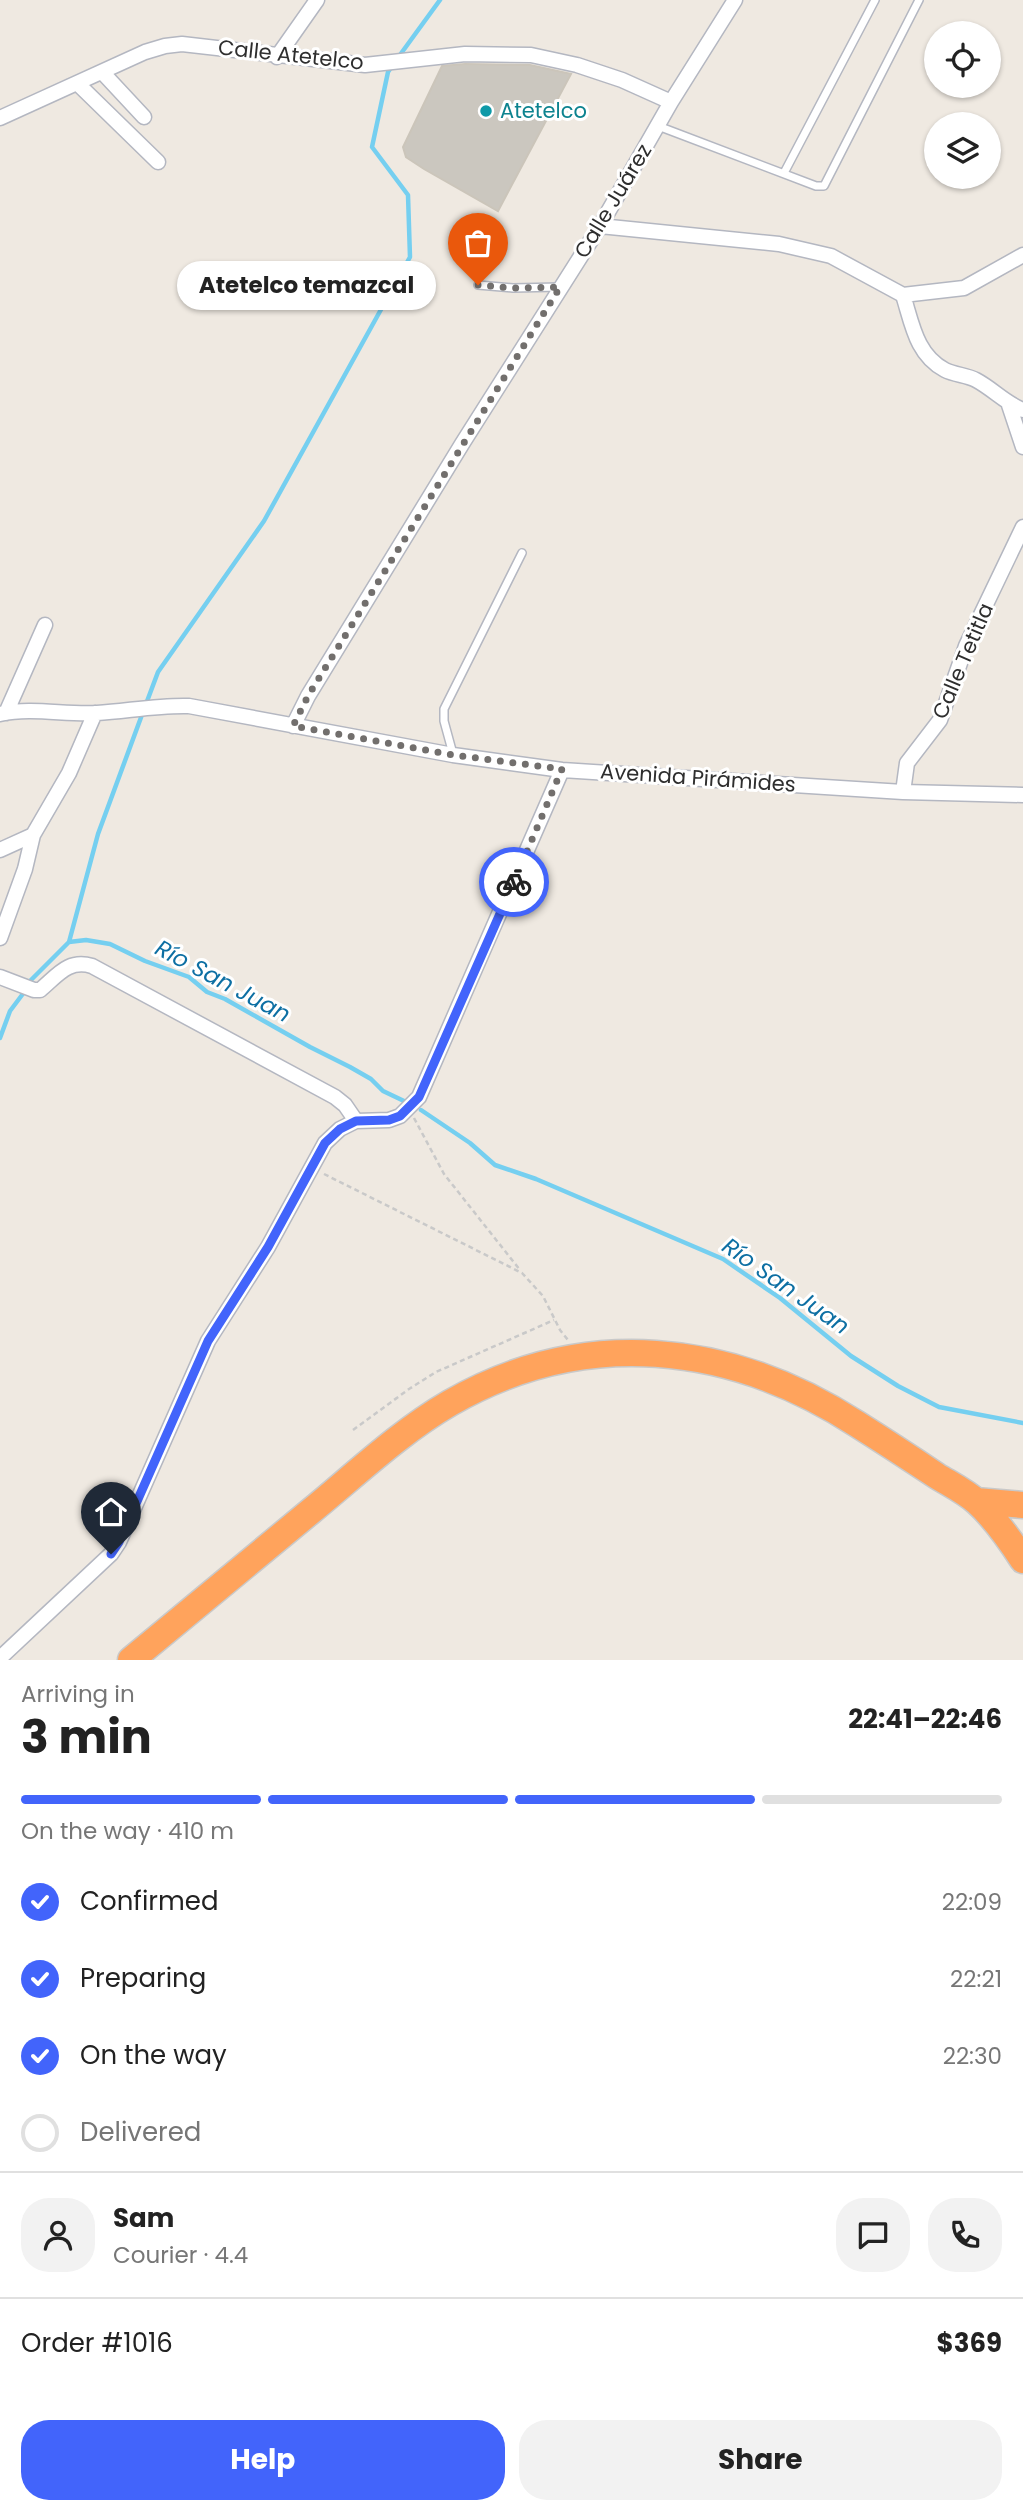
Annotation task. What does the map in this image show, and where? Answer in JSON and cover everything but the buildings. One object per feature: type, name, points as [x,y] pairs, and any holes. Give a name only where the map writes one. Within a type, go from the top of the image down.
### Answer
[{"type":"highway","points":[[131,1660],[360,1470],[436,1412],[475,1390],[504,1378],[548,1364],[591,1355],[635,1352],[676,1354],[724,1364],[772,1379],[831,1407],[976,1501],[1003,1530],[1023,1560]]},
{"type":"highway","points":[[976,1501],[1023,1505]]},
{"type":"street","points":[[277,57],[317,0]]},
{"type":"street","name":"Calle Juárez","points":[[293,726],[315,685],[600,226],[671,102],[736,0]]},
{"type":"street","name":"Calle Atetelco","points":[[0,118],[145,52],[182,44],[365,65],[465,54],[531,55],[577,65],[622,80],[671,102]]},
{"type":"street","points":[[103,73],[144,117]]},
{"type":"street","points":[[78,84],[158,162]]},
{"type":"street","points":[[600,226],[779,244],[831,256],[904,295],[964,288],[1023,255]]},
{"type":"street","points":[[904,295],[925,355],[945,370],[977,381],[1016,407],[1023,447]]},
{"type":"street","name":"Calle Tetitla","points":[[903,792],[907,763],[940,720],[965,646],[1023,527]]},
{"type":"street","points":[[3,713],[45,625]]},
{"type":"street","name":"Avenida Pirámides","points":[[3,713],[95,713],[166,705],[189,706],[453,755],[562,769],[903,792],[1023,795]]},
{"type":"street","points":[[0,938],[25,869],[33,835],[69,773],[95,713]]},
{"type":"street","points":[[0,1658],[111,1554],[119,1542],[208,1341],[268,1247],[325,1143],[340,1129],[356,1121],[389,1120],[400,1116],[410,1109],[424,1088],[562,769]]},
{"type":"street","points":[[0,850],[33,835]]},
{"type":"street","points":[[0,977],[40,990],[72,964],[92,966],[335,1097],[345,1105],[356,1121]]},
{"type":"lane","points":[[784,173],[875,0]]},
{"type":"lane","points":[[657,126],[820,187],[827,183],[919,0]]},
{"type":"lane","points":[[478,285],[513,288],[560,287]]},
{"type":"lane","points":[[453,755],[444,722],[444,709],[522,553]]},
{"type":"path","points":[[410,1109],[444,1174],[522,1273],[537,1287],[564,1337],[588,1347],[591,1355]]},
{"type":"path","points":[[311,1168],[522,1273]]},
{"type":"path","points":[[353,1430],[436,1372],[554,1320]]},
{"type":"waterway","points":[[397,59],[440,0]]},
{"type":"waterway","points":[[146,704],[158,672],[264,521],[410,257],[408,195],[372,147],[388,72],[392,66]]},
{"type":"waterway","points":[[69,942],[98,834],[143,712]]},
{"type":"waterway","name":"Río San Juan","points":[[28,983],[69,942],[86,940],[110,944],[145,961],[189,977],[207,992],[225,999],[350,1067],[371,1079],[383,1091],[404,1101]]},
{"type":"waterway","name":"Río San Juan","points":[[0,1038],[10,1011],[25,991]]},
{"type":"waterway","name":"Río San Juan","points":[[421,1110],[470,1143],[495,1165],[536,1179],[723,1259],[780,1298],[851,1356],[898,1386],[939,1407],[1023,1423]]},
{"type":"way so far","points":[[478,285],[513,288],[560,287],[308,696],[293,726],[453,755],[562,769],[514,882]]},
{"type":"place","name":"Atetelco","points":[[486,111]]},
{"type":"place","name":"Atetelco temazcal","points":[[478,285]]},
{"type":"route","points":[[111,1554],[119,1542],[208,1341],[268,1247],[325,1143],[340,1129],[356,1121],[389,1120],[400,1116],[410,1109],[419,1097],[514,882]]}]
